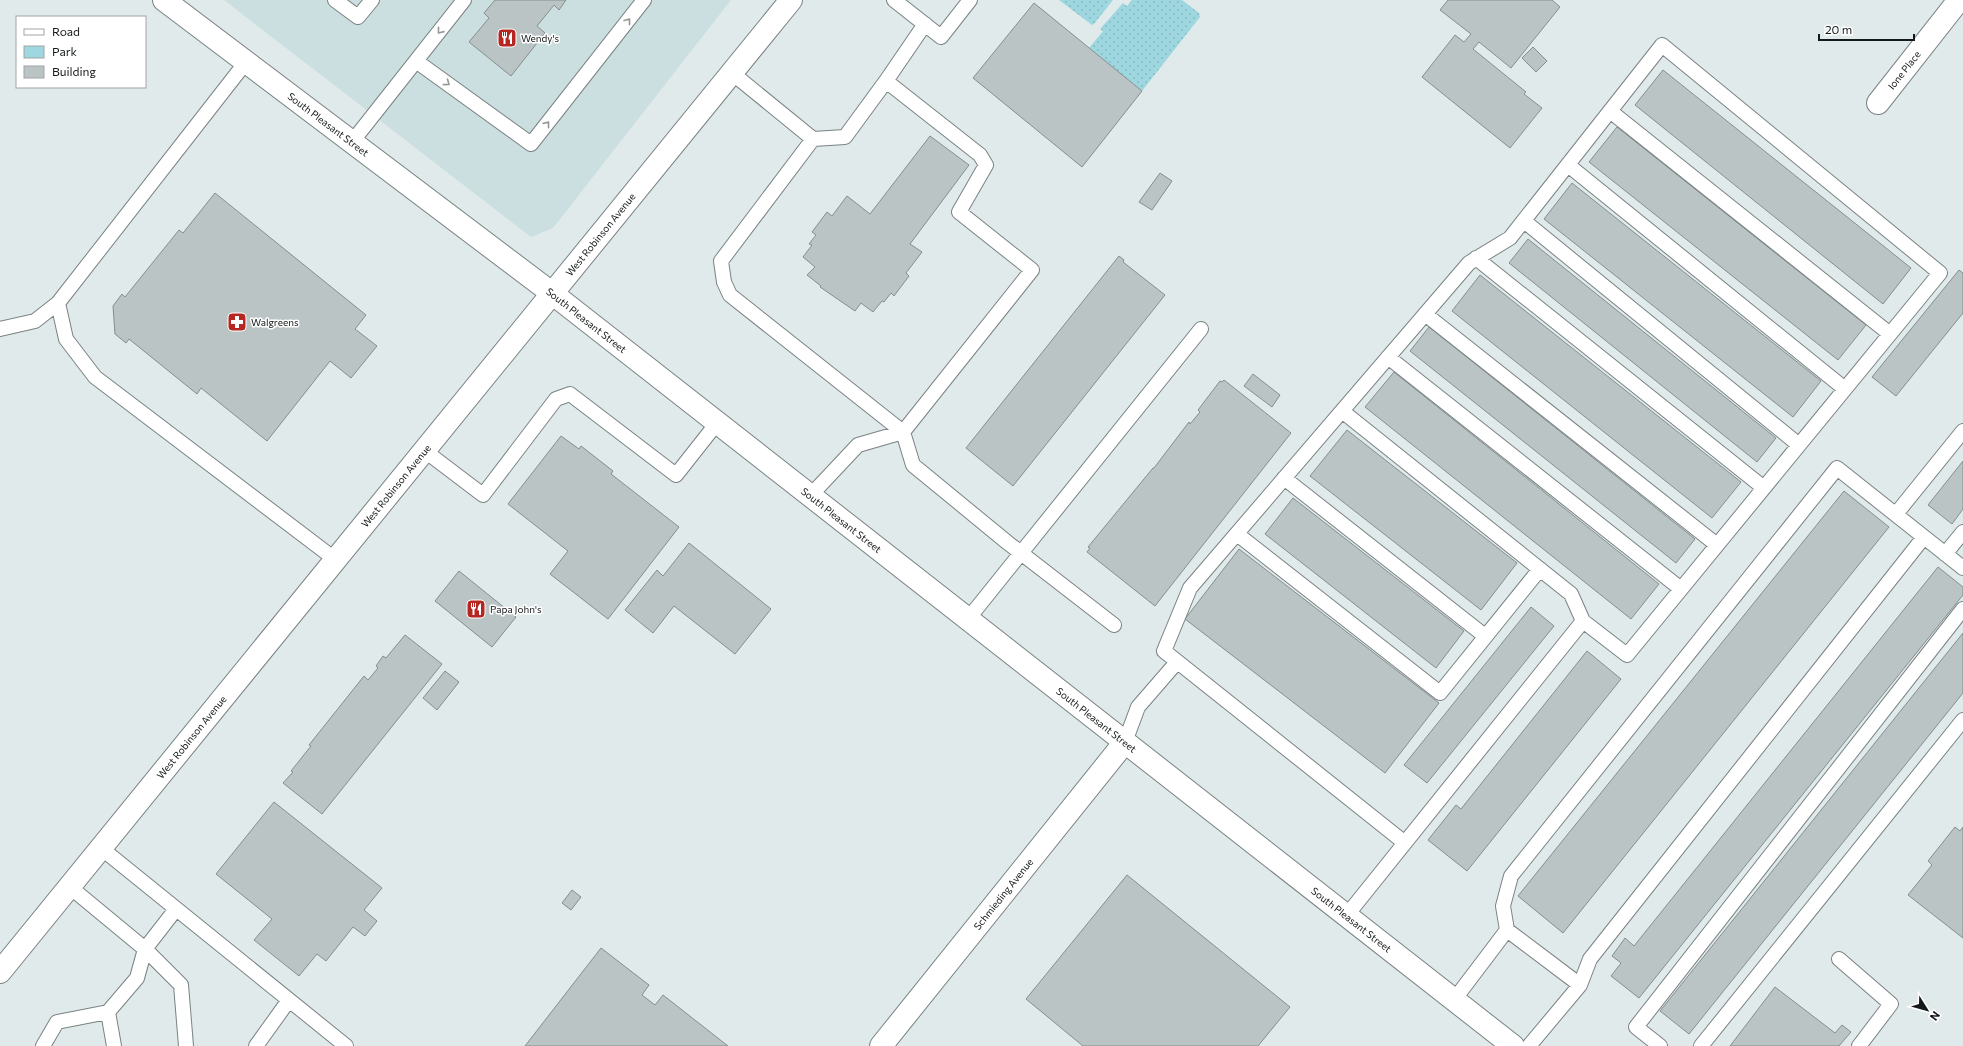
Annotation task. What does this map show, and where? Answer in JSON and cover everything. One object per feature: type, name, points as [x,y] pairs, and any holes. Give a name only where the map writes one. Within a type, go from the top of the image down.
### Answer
[{"type":"street","name":"South Pleasant Street","points":[[164,0],[553,294],[1513,1046]]},
{"type":"street","name":"West Robinson Avenue","points":[[0,972],[791,0]]},
{"type":"street","name":"Ione Place","points":[[1878,103],[1959,0]]},
{"type":"street","name":"Schmieding Avenue","points":[[881,1046],[1125,742]]},
{"type":"lane","points":[[335,0],[358,17],[372,0]]},
{"type":"lane","points":[[352,142],[464,0]]},
{"type":"lane","points":[[416,60],[531,144],[644,0]]},
{"type":"lane","points":[[894,0],[941,37],[970,0]]},
{"type":"lane","points":[[732,73],[813,139],[845,137],[886,81],[924,24]]},
{"type":"lane","points":[[1342,411],[1570,594],[1583,621],[1627,654],[1940,273],[1662,45],[1510,238],[1469,263],[1190,588],[1164,651],[1405,842]]},
{"type":"lane","points":[[0,329],[35,321],[58,303],[246,62]]},
{"type":"lane","points":[[810,496],[858,445],[903,432],[1032,270],[959,212],[986,165],[980,155],[886,81]]},
{"type":"lane","points":[[1610,111],[1890,334]]},
{"type":"lane","points":[[813,139],[721,262],[724,282],[730,295],[903,432],[913,465],[1022,554],[1114,625]]},
{"type":"lane","points":[[1568,165],[1844,389]]},
{"type":"lane","points":[[1524,221],[1799,444]]},
{"type":"lane","points":[[1476,258],[1764,488]]},
{"type":"lane","points":[[58,303],[66,339],[95,377],[336,560]]},
{"type":"lane","points":[[1425,314],[1717,545]]},
{"type":"lane","points":[[968,618],[1022,554],[1201,329]]},
{"type":"lane","points":[[1388,357],[1681,589]]},
{"type":"lane","points":[[425,451],[483,495],[556,399],[570,394],[676,475],[717,423]]},
{"type":"lane","points":[[1896,514],[1963,431]]},
{"type":"lane","points":[[1580,985],[1507,930],[1503,906],[1511,876],[1837,468],[1963,568]]},
{"type":"lane","points":[[1284,478],[1485,636]]},
{"type":"lane","points":[[1945,554],[1963,532]]},
{"type":"lane","points":[[1237,534],[1440,693],[1540,569]]},
{"type":"lane","points":[[1529,1046],[1580,985],[1590,958],[1924,537]]},
{"type":"lane","points":[[1660,1046],[1636,1027],[1963,609]]},
{"type":"lane","points":[[1347,915],[1583,621]]},
{"type":"lane","points":[[1125,742],[1138,707],[1177,662]]},
{"type":"lane","points":[[1701,1046],[1963,720]]},
{"type":"lane","points":[[101,848],[346,1046]]},
{"type":"lane","points":[[70,887],[145,949],[181,985],[186,1046]]},
{"type":"lane","points":[[43,1046],[57,1022],[108,1012],[136,978],[145,949],[176,909]]},
{"type":"lane","points":[[1454,1000],[1507,930]]},
{"type":"lane","points":[[1838,959],[1891,1004],[1859,1046]]},
{"type":"lane","points":[[256,1046],[289,1000]]},
{"type":"lane","points":[[108,1012],[114,1046]]},
{"type":"shaded area","points":[[224,0],[731,0],[553,228],[531,237]]},
{"type":"green space","points":[[1059,0],[1113,0],[1092,25]]},
{"type":"green space","points":[[1132,0],[1182,0],[1199,13],[1200,17],[1142,91],[1089,48],[1103,31],[1100,29],[1123,3],[1127,6]]},
{"type":"building","name":"Wendy's","points":[[495,0],[566,0],[559,10],[554,5],[537,26],[545,33],[511,76],[469,42],[489,18],[484,13]]},
{"type":"building","points":[[1448,0],[1552,0],[1560,7],[1511,68],[1479,42],[1473,49],[1526,92],[1524,94],[1542,108],[1510,148],[1422,77],[1455,35],[1464,42],[1471,34],[1440,10]]},
{"type":"building","points":[[1034,3],[1142,91],[1082,167],[973,78]]},
{"type":"building","points":[[1533,47],[1547,61],[1536,72],[1522,58]]},
{"type":"building","points":[[1663,70],[1911,268],[1883,304],[1635,105]]},
{"type":"building","points":[[1617,127],[1866,325],[1838,360],[1589,162]]},
{"type":"building","points":[[930,136],[969,165],[910,244],[922,252],[906,273],[909,276],[894,296],[891,293],[873,312],[861,303],[855,311],[820,287],[821,286],[807,275],[815,267],[803,257],[812,245],[809,244],[816,235],[812,232],[827,212],[832,216],[847,196],[870,214]]},
{"type":"building","points":[[1160,173],[1172,181],[1152,210],[1139,202]]},
{"type":"building","points":[[1572,183],[1821,381],[1793,417],[1544,219]]},
{"type":"building","name":"Walgreens","points":[[215,193],[366,315],[355,329],[377,346],[351,378],[330,361],[267,441],[201,388],[197,394],[129,339],[126,343],[115,334],[113,306],[122,294],[125,297],[179,230],[183,233]]},
{"type":"building","points":[[1528,239],[1776,438],[1757,462],[1509,263]]},
{"type":"building","points":[[1119,256],[1124,260],[1123,262],[1165,295],[1013,486],[966,448]]},
{"type":"building","points":[[1959,270],[1963,273],[1963,313],[1896,396],[1872,377]]},
{"type":"building","points":[[1480,275],[1741,482],[1712,518],[1452,311]]},
{"type":"building","points":[[1429,327],[1695,539],[1676,563],[1410,351]]},
{"type":"building","points":[[1394,372],[1659,584],[1631,619],[1365,407]]},
{"type":"building","points":[[1253,374],[1280,395],[1272,407],[1244,386]]},
{"type":"building","points":[[1224,380],[1291,433],[1155,606],[1087,552],[1090,548],[1088,547],[1154,468],[1189,422],[1190,424],[1200,412],[1198,410],[1220,381],[1222,382]]},
{"type":"building","points":[[1347,430],[1517,563],[1481,610],[1310,476]]},
{"type":"building","points":[[561,436],[579,449],[581,446],[613,471],[611,474],[679,527],[608,619],[550,574],[568,551],[508,504]]},
{"type":"building","points":[[1963,461],[1963,509],[1952,524],[1928,505]]},
{"type":"building","points":[[1844,491],[1889,527],[1563,933],[1518,896]]},
{"type":"building","points":[[1293,498],[1464,631],[1436,668],[1265,534]]},
{"type":"building","points":[[689,543],[771,609],[735,654],[674,606],[653,633],[625,610],[657,570],[663,576]]},
{"type":"building","points":[[1239,549],[1439,703],[1385,773],[1185,619]]},
{"type":"building","points":[[1938,567],[1963,587],[1963,595],[1639,998],[1611,976],[1621,963],[1612,956],[1625,938],[1634,946]]},
{"type":"building","name":"Papa John's","points":[[459,571],[516,617],[492,647],[435,601]]},
{"type":"building","points":[[1531,607],[1554,626],[1427,783],[1404,765]]},
{"type":"building","points":[[1963,633],[1963,693],[1689,1034],[1660,1011]]},
{"type":"building","points":[[405,635],[442,664],[322,814],[283,783],[293,772],[291,771],[311,746],[309,745],[364,676],[368,680],[378,668],[376,666],[383,656],[386,658]]},
{"type":"building","points":[[1587,651],[1621,679],[1467,871],[1428,840],[1456,805],[1461,809]]},
{"type":"building","points":[[445,671],[459,682],[437,710],[423,698]]},
{"type":"building","points":[[274,802],[382,888],[364,910],[377,921],[365,936],[353,927],[326,961],[317,954],[299,976],[254,940],[272,919],[216,874]]},
{"type":"building","points":[[1955,827],[1960,831],[1963,827],[1963,938],[1908,895],[1932,865],[1928,861]]},
{"type":"building","points":[[1127,875],[1290,1007],[1258,1046],[1083,1046],[1026,999]]},
{"type":"building","points":[[572,890],[581,897],[571,910],[562,903]]},
{"type":"building","points":[[601,948],[649,985],[642,995],[655,1005],[663,995],[728,1046],[525,1046]]},
{"type":"building","points":[[1775,987],[1835,1033],[1842,1025],[1851,1032],[1839,1046],[1730,1046]]},
{"type":"place","name":"Wendy's","points":[[507,38]]},
{"type":"place","name":"Walgreens","points":[[237,322]]},
{"type":"place","name":"Papa John's","points":[[476,609]]}]
